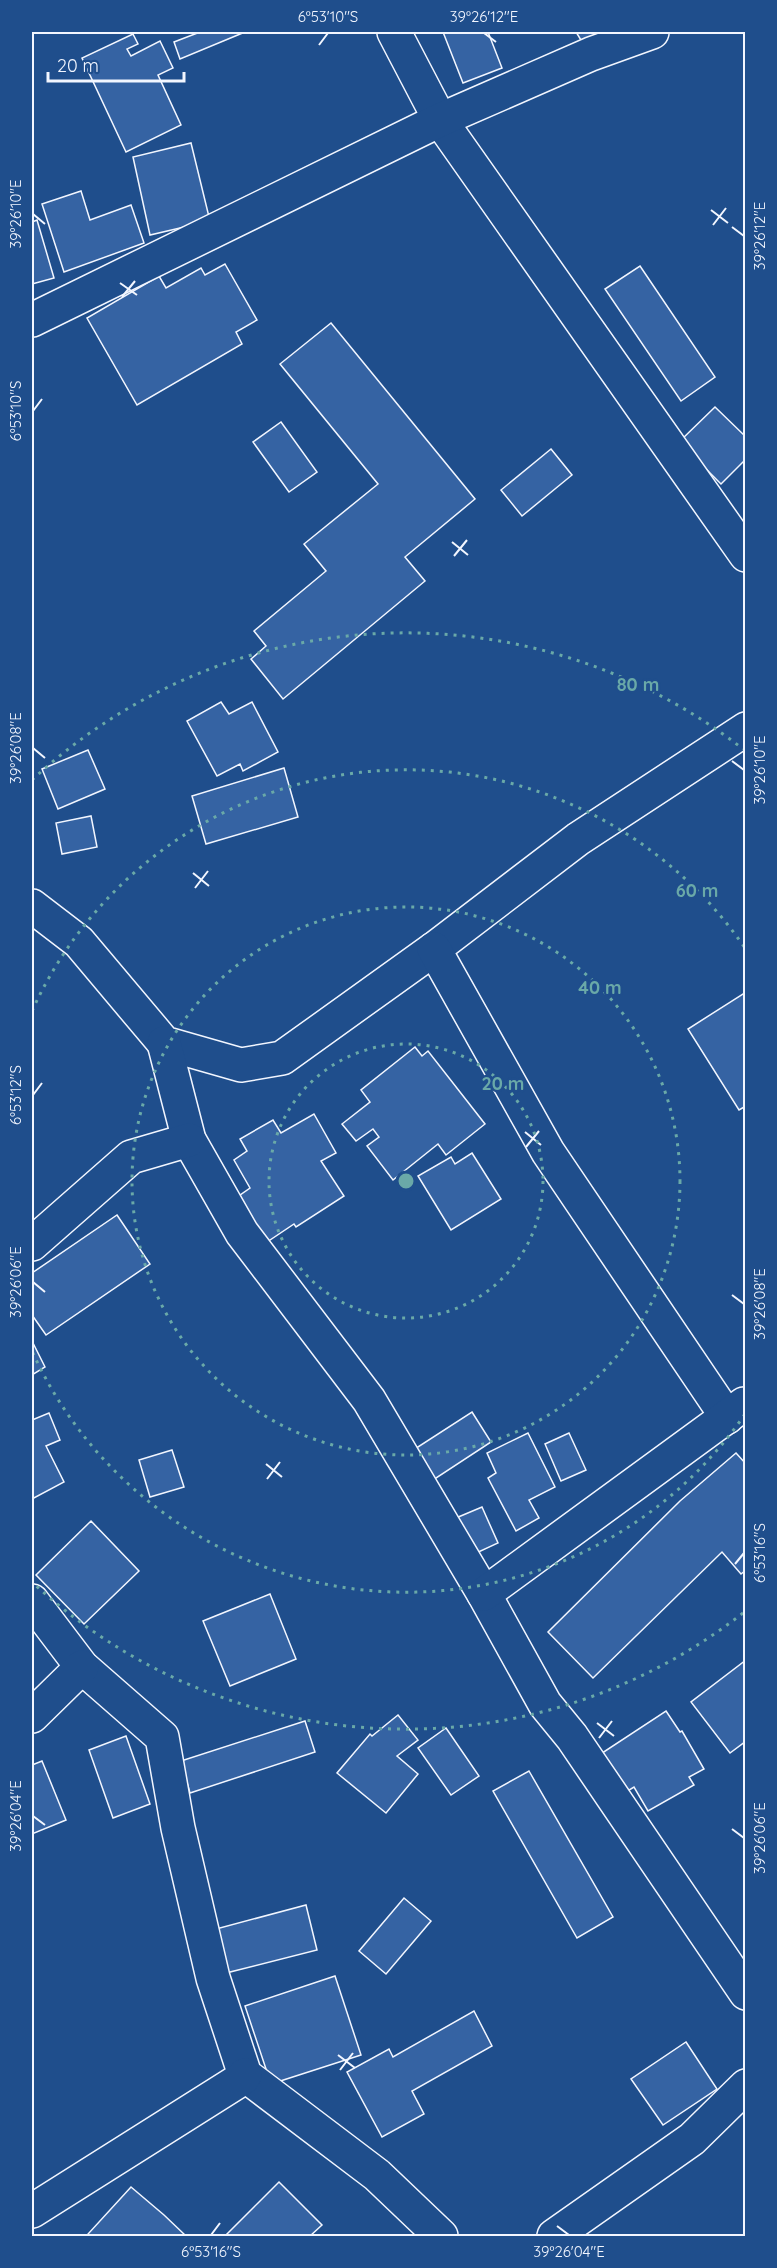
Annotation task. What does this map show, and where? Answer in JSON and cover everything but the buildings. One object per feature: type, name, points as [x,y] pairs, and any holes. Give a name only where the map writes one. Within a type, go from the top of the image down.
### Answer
[{"type":"street","points":[[394,32],[440,120],[746,555]]},
{"type":"street","points":[[32,320],[440,120],[591,54],[652,32]]},
{"type":"street","points":[[164,1043],[241,1065],[282,1058],[434,950],[578,839],[746,729]]},
{"type":"street","points":[[32,906],[79,942],[164,1043],[189,1140],[242,1233],[369,1401],[484,1594],[545,1704],[572,1737],[746,1994]]},
{"type":"street","points":[[434,950],[548,1152],[736,1410],[484,1594]]},
{"type":"street","points":[[32,1244],[131,1157],[189,1140]]},
{"type":"street","points":[[32,1601],[82,1667],[162,1737],[178,1828],[213,1978],[244,2075],[377,2175],[441,2236]]},
{"type":"street","points":[[32,1716],[82,1667]]},
{"type":"street","points":[[32,2211],[243,2078],[244,2075]]},
{"type":"street","points":[[554,2236],[692,2139],[746,2086]]}]
